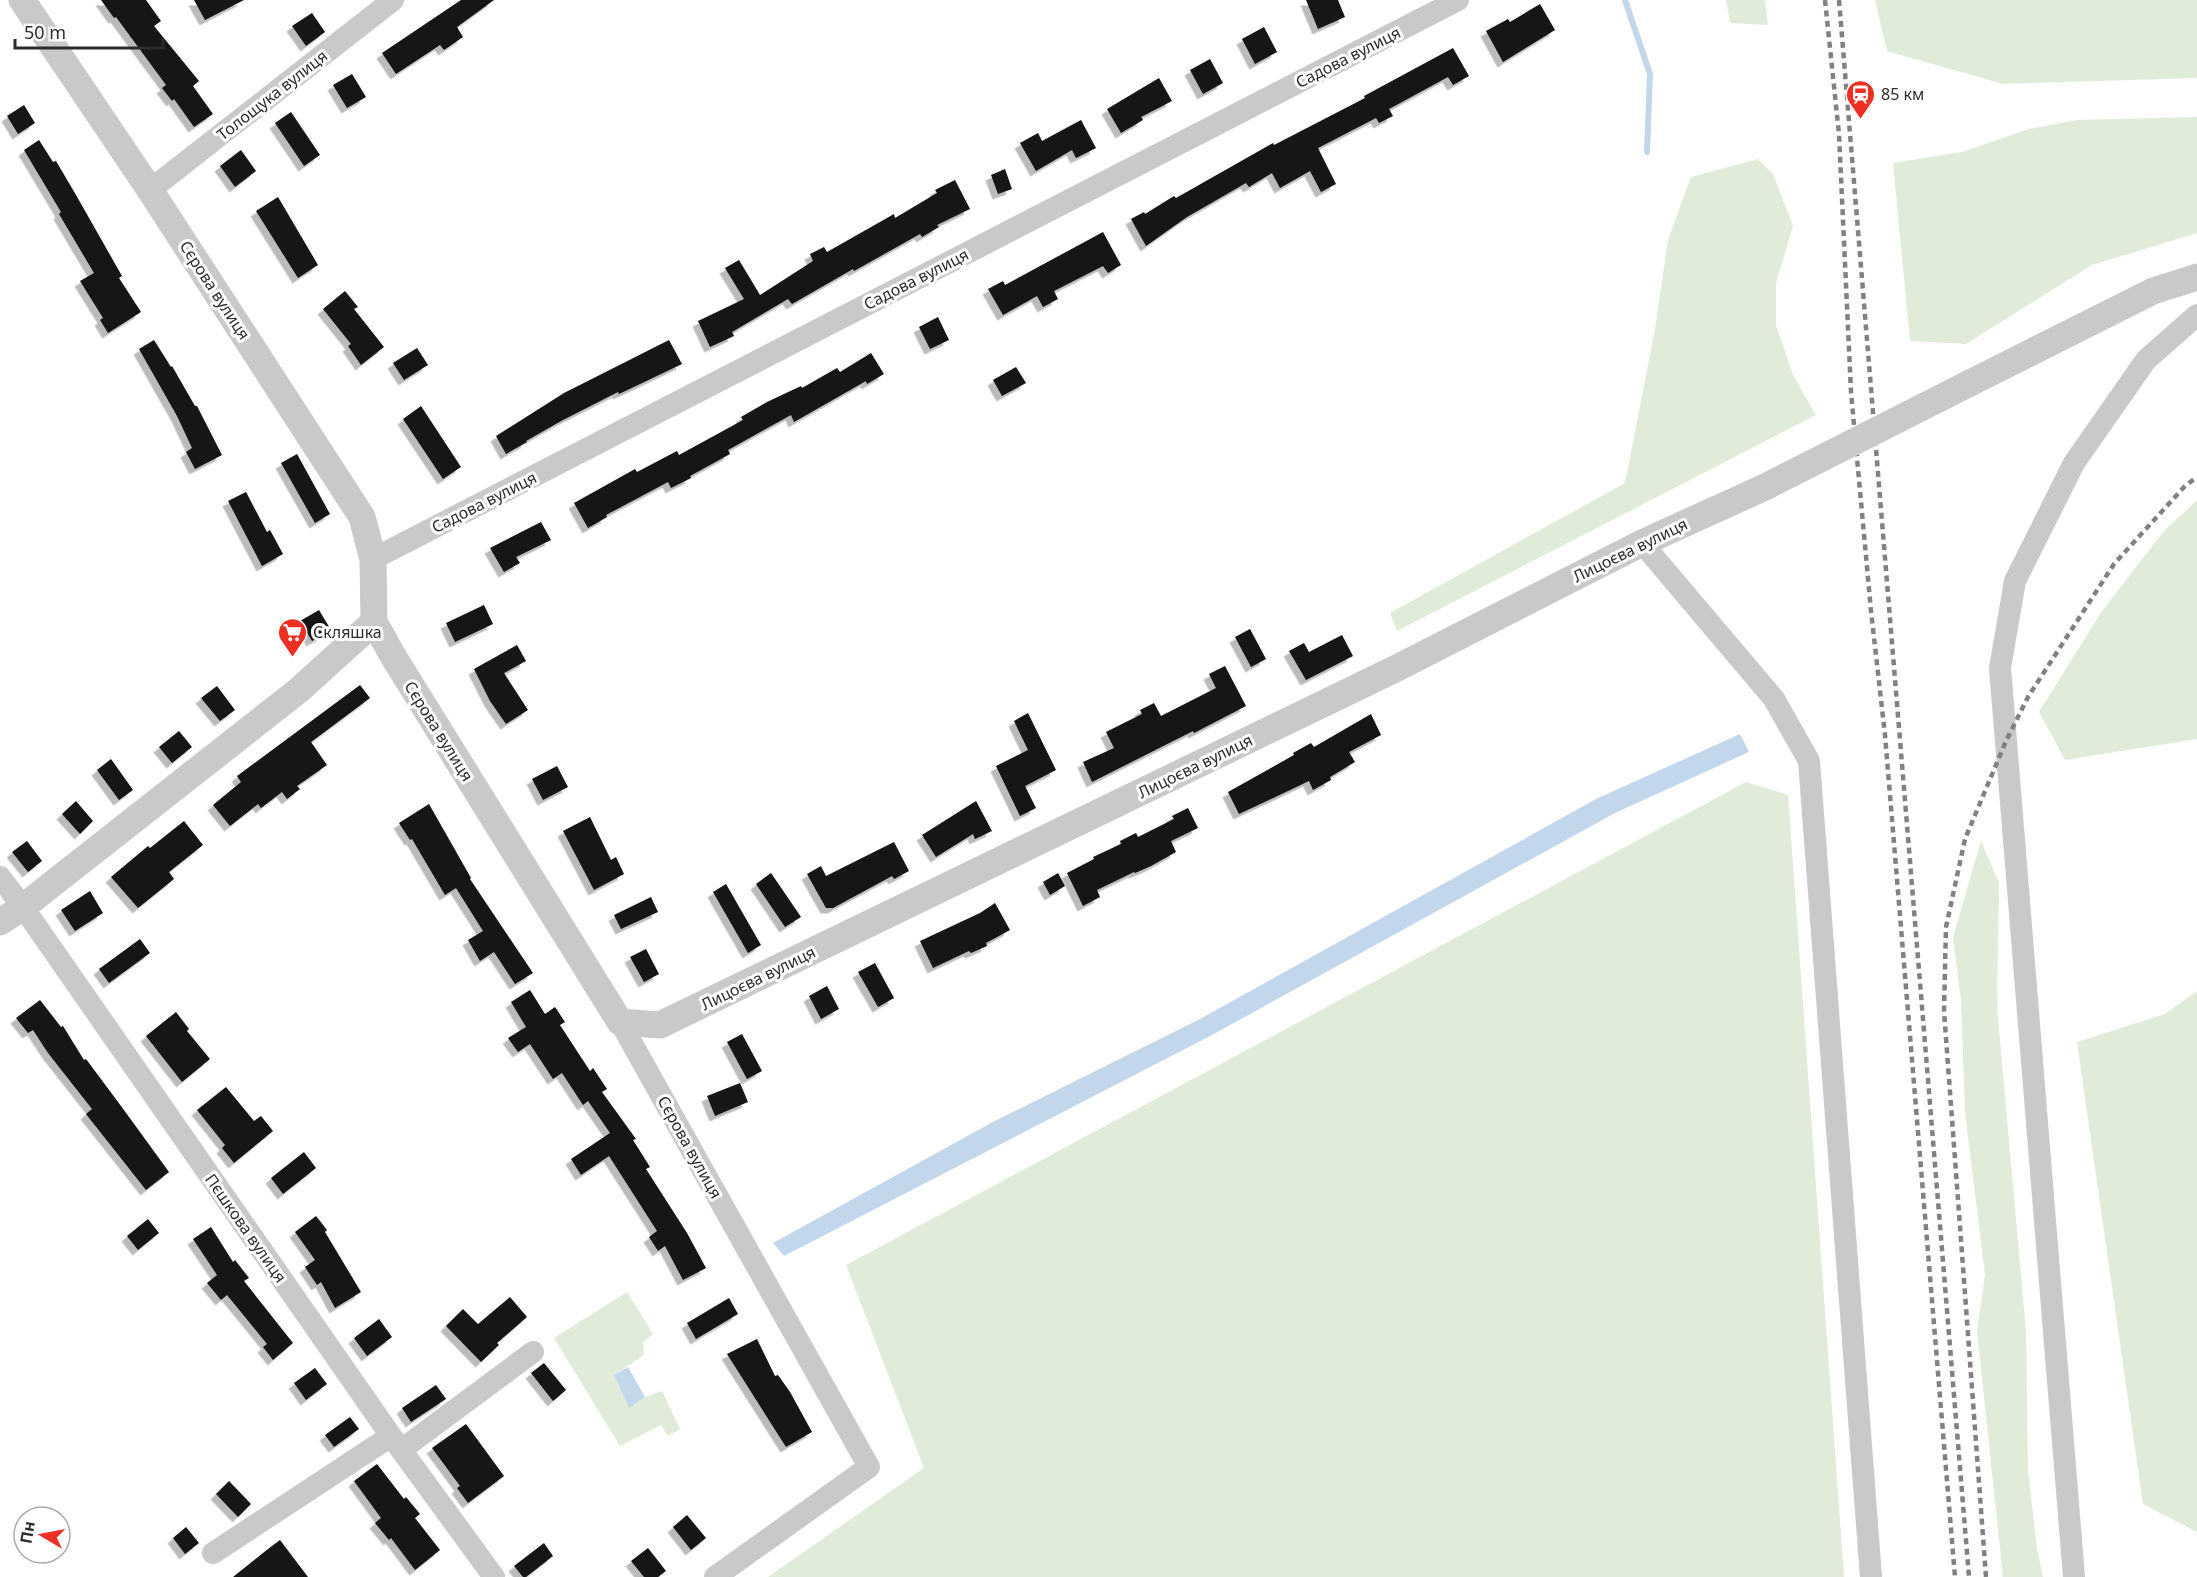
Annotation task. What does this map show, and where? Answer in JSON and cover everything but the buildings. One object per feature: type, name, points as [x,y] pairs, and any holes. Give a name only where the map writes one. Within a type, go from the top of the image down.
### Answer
[{"type":"street","name":"Сєрова вулиця","points":[[22,0],[150,190],[362,517],[373,559],[374,622],[393,657],[620,1022],[869,1467],[715,1577]]},
{"type":"street","name":"Толощука вулиця","points":[[150,190],[393,0]]},
{"type":"street","name":"Садова вулиця","points":[[373,559],[1458,0]]},
{"type":"street","name":"Лицоєва вулиця","points":[[620,1022],[660,1025],[1386,673],[1642,543],[1765,487],[2153,291],[2197,277]]},
{"type":"street","points":[[2074,1577],[2000,668],[2015,581],[2074,463],[2146,360],[2197,315]]},
{"type":"street","points":[[1642,543],[1774,699],[1809,761],[1871,1577]]},
{"type":"street","points":[[0,922],[23,907],[299,690],[374,622]]},
{"type":"street","name":"Пєшкова вулиця","points":[[0,877],[396,1443],[494,1577]]},
{"type":"street","points":[[213,1553],[396,1443],[533,1352]]},
{"type":"green space","points":[[1726,0],[1765,0],[1768,25],[1730,23]]},
{"type":"green space","points":[[1875,0],[2197,0],[2197,78],[2003,84],[1887,51]]},
{"type":"green space","points":[[2197,117],[2197,233],[2092,265],[1966,344],[1910,341],[1893,163],[1962,152],[2029,129],[2077,120]]},
{"type":"green space","points":[[1758,159],[1773,174],[1793,226],[1776,283],[1776,325],[1793,375],[1816,415],[1397,631],[1390,613],[1625,483],[1655,329],[1668,240],[1691,177]]},
{"type":"green space","points":[[2197,500],[2197,739],[2065,760],[2039,712],[2102,611],[2164,531]]},
{"type":"green space","points":[[1746,782],[1788,795],[1844,1577],[768,1577],[924,1468],[846,1265]]},
{"type":"green space","points":[[1981,841],[1999,883],[1997,1007],[2026,1331],[2028,1470],[2037,1549],[2043,1577],[2003,1577],[1977,1331],[1985,1275],[1965,1112],[1961,1000],[1953,937]]},
{"type":"green space","points":[[2197,991],[2197,1532],[2143,1504],[2077,1042],[2165,1014]]},
{"type":"green space","points":[[627,1292],[653,1334],[643,1342],[644,1355],[614,1375],[629,1407],[645,1397],[662,1391],[680,1429],[668,1436],[661,1425],[620,1446],[554,1338]]},
{"type":"water","points":[[1740,734],[1749,752],[1615,813],[1212,1035],[784,1256],[773,1243],[991,1123],[1200,1019],[1596,799]]},
{"type":"water","points":[[628,1367],[645,1397],[629,1408],[614,1375]]},
{"type":"waterway","points":[[1625,0],[1650,74],[1647,152]]},
{"type":"railway","points":[[1825,0],[1839,134],[1851,392],[1885,735],[1955,1577]]},
{"type":"railway","points":[[1839,0],[1969,1577]]},
{"type":"railway","points":[[1986,1577],[1944,1011],[1946,927],[1965,839],[2006,741],[2028,697],[2114,564],[2185,486],[2197,477]]},
{"type":"place","name":"85 км","points":[[1860,120]]},
{"type":"place","name":"Скляшка","points":[[292,658]]}]
